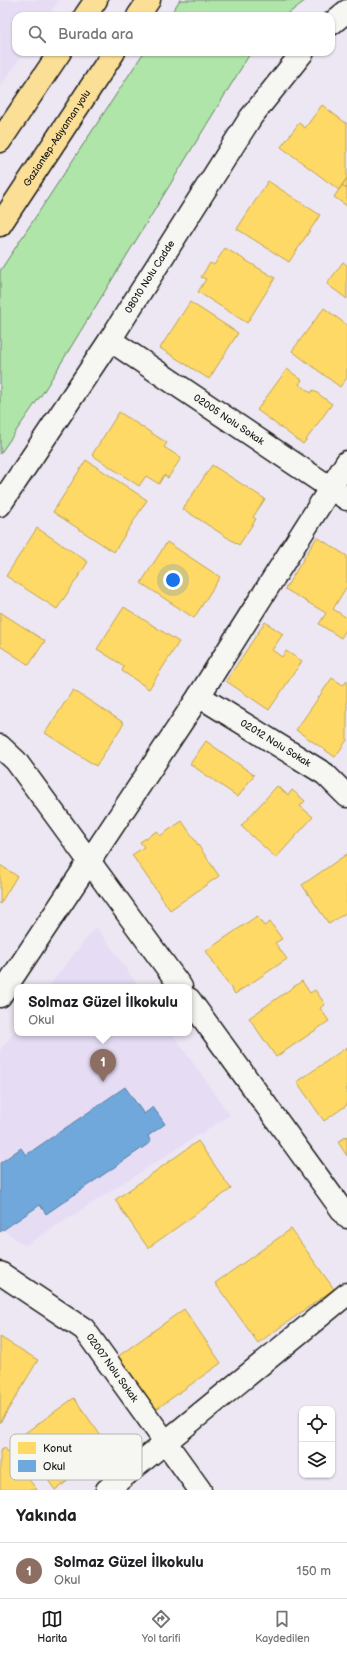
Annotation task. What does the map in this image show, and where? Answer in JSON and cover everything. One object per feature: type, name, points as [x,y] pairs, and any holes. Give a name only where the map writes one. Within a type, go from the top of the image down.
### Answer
[{"type":"highway","points":[[88,12],[96,0]]},
{"type":"highway","points":[[141,12],[149,0]]},
{"type":"highway","points":[[0,141],[57,56]]},
{"type":"highway","name":"Gaziantep-Adıyaman yolu","points":[[0,225],[111,56]]},
{"type":"street","points":[[335,21],[347,11]]},
{"type":"street","name":"08010 Nolu Cadde","points":[[0,505],[110,340],[251,117],[300,56]]},
{"type":"street","name":"02005 Nolu Sokak","points":[[110,340],[338,494]]},
{"type":"street","points":[[0,996],[199,696],[338,494],[347,462]]},
{"type":"street","name":"02012 Nolu Sokak","points":[[199,696],[325,774],[347,796]]},
{"type":"street","points":[[0,746],[16,761],[178,984]]},
{"type":"street","points":[[192,1003],[347,1217]]},
{"type":"street","name":"02007 Nolu Sokak","points":[[0,1273],[84,1328],[200,1490]]},
{"type":"street","points":[[142,1462],[347,1294]]},
{"type":"street","points":[[107,1490],[120,1480]]},
{"type":"shaded area","points":[[0,0],[59,0],[51,12],[12,12],[12,56],[21,56],[0,88]]},
{"type":"shaded area","points":[[96,926],[137,984],[50,984]]},
{"type":"shaded area","points":[[14,1032],[14,1036],[174,1036],[230,1115],[25,1246],[0,1228],[0,1050]]},
{"type":"green space","points":[[180,0],[306,0],[290,12],[172,12]]},
{"type":"green space","points":[[141,56],[249,56],[44,391],[0,454],[0,271]]},
{"type":"building: Konut","points":[[322,105],[347,124],[347,178],[339,190],[281,147],[299,123],[305,128]]},
{"type":"building: Konut","points":[[347,178],[347,189],[342,185]]},
{"type":"building: Konut","points":[[268,181],[320,215],[289,262],[237,229]]},
{"type":"building: Konut","points":[[342,185],[347,189],[347,206],[334,197]]},
{"type":"building: Konut","points":[[225,248],[275,278],[247,323],[198,292],[206,279],[201,277],[210,263],[214,265]]},
{"type":"building: Konut","points":[[343,262],[347,265],[347,299],[327,284]]},
{"type":"building: Konut","points":[[190,302],[238,333],[209,379],[160,348]]},
{"type":"building: Konut","points":[[324,308],[347,325],[347,378],[340,387],[292,351]]},
{"type":"building: Konut","points":[[287,369],[302,380],[299,384],[311,393],[313,390],[332,404],[303,444],[257,410]]},
{"type":"building: Konut","points":[[119,412],[167,443],[164,447],[181,458],[168,478],[164,475],[159,484],[146,476],[139,486],[92,455]]},
{"type":"building: Konut","points":[[86,460],[147,500],[114,552],[53,512]]},
{"type":"building: Konut","points":[[212,465],[265,499],[253,517],[256,519],[239,545],[183,509]]},
{"type":"building: Konut","points":[[37,528],[88,562],[57,609],[6,576]]},
{"type":"building: Konut","points":[[317,537],[347,556],[347,586],[333,609],[347,618],[347,628],[341,638],[319,624],[326,613],[285,589]]},
{"type":"building: Konut","points":[[167,542],[220,577],[194,618],[141,583]]},
{"type":"building: Konut","points":[[124,607],[179,642],[149,689],[122,671],[124,666],[97,649]]},
{"type":"building: Konut","points":[[0,612],[45,641],[29,665],[0,646]]},
{"type":"building: Konut","points":[[265,622],[283,634],[272,650],[282,657],[286,651],[302,661],[269,710],[226,681]]},
{"type":"building: Konut","points":[[332,678],[343,685],[347,681],[347,740],[335,757],[296,730]]},
{"type":"building: Konut","points":[[73,690],[124,723],[96,766],[45,733]]},
{"type":"building: Konut","points":[[206,741],[254,775],[238,797],[190,764]]},
{"type":"building: Konut","points":[[277,786],[288,795],[292,790],[305,801],[300,806],[313,817],[276,858],[241,826]]},
{"type":"building: Konut","points":[[182,821],[219,876],[170,910],[132,855],[144,847],[140,842],[157,831],[160,836]]},
{"type":"building: Konut","points":[[347,854],[347,912],[329,924],[302,885]]},
{"type":"building: Konut","points":[[0,865],[17,876],[0,904]]},
{"type":"building: Konut","points":[[257,916],[264,926],[270,922],[282,939],[275,943],[287,959],[235,994],[206,951]]},
{"type":"building: Konut","points":[[302,981],[310,993],[315,990],[325,1004],[320,1008],[329,1021],[276,1057],[249,1018]]},
{"type":"building: Konut","points":[[347,1047],[347,1105],[324,1121],[297,1082]]},
{"type":"building: Konut","points":[[347,1136],[347,1156],[338,1142]]},
{"type":"building: Konut","points":[[198,1141],[231,1189],[148,1248],[115,1200]]},
{"type":"building: Konut","points":[[291,1229],[334,1289],[258,1343],[215,1283]]},
{"type":"building: Konut","points":[[184,1309],[221,1363],[155,1410],[117,1357]]},
{"type":"building: Konut","points":[[0,1337],[38,1360],[0,1423]]},
{"type":"building: Konut","points":[[74,1398],[100,1434],[24,1434]]},
{"type":"building: Konut","points":[[5,1448],[10,1455],[10,1480],[29,1480],[37,1490],[0,1490],[0,1451]]},
{"type":"building: Konut","points":[[48,1480],[69,1480],[55,1490]]},
{"type":"building: Okul","points":[[125,1087],[144,1114],[153,1107],[165,1124],[148,1136],[151,1142],[46,1214],[40,1205],[0,1232],[0,1163],[21,1148],[26,1155]]},
{"type":"place","name":"Solmaz Güzel İlkokulu","points":[[103,1082]]}]
